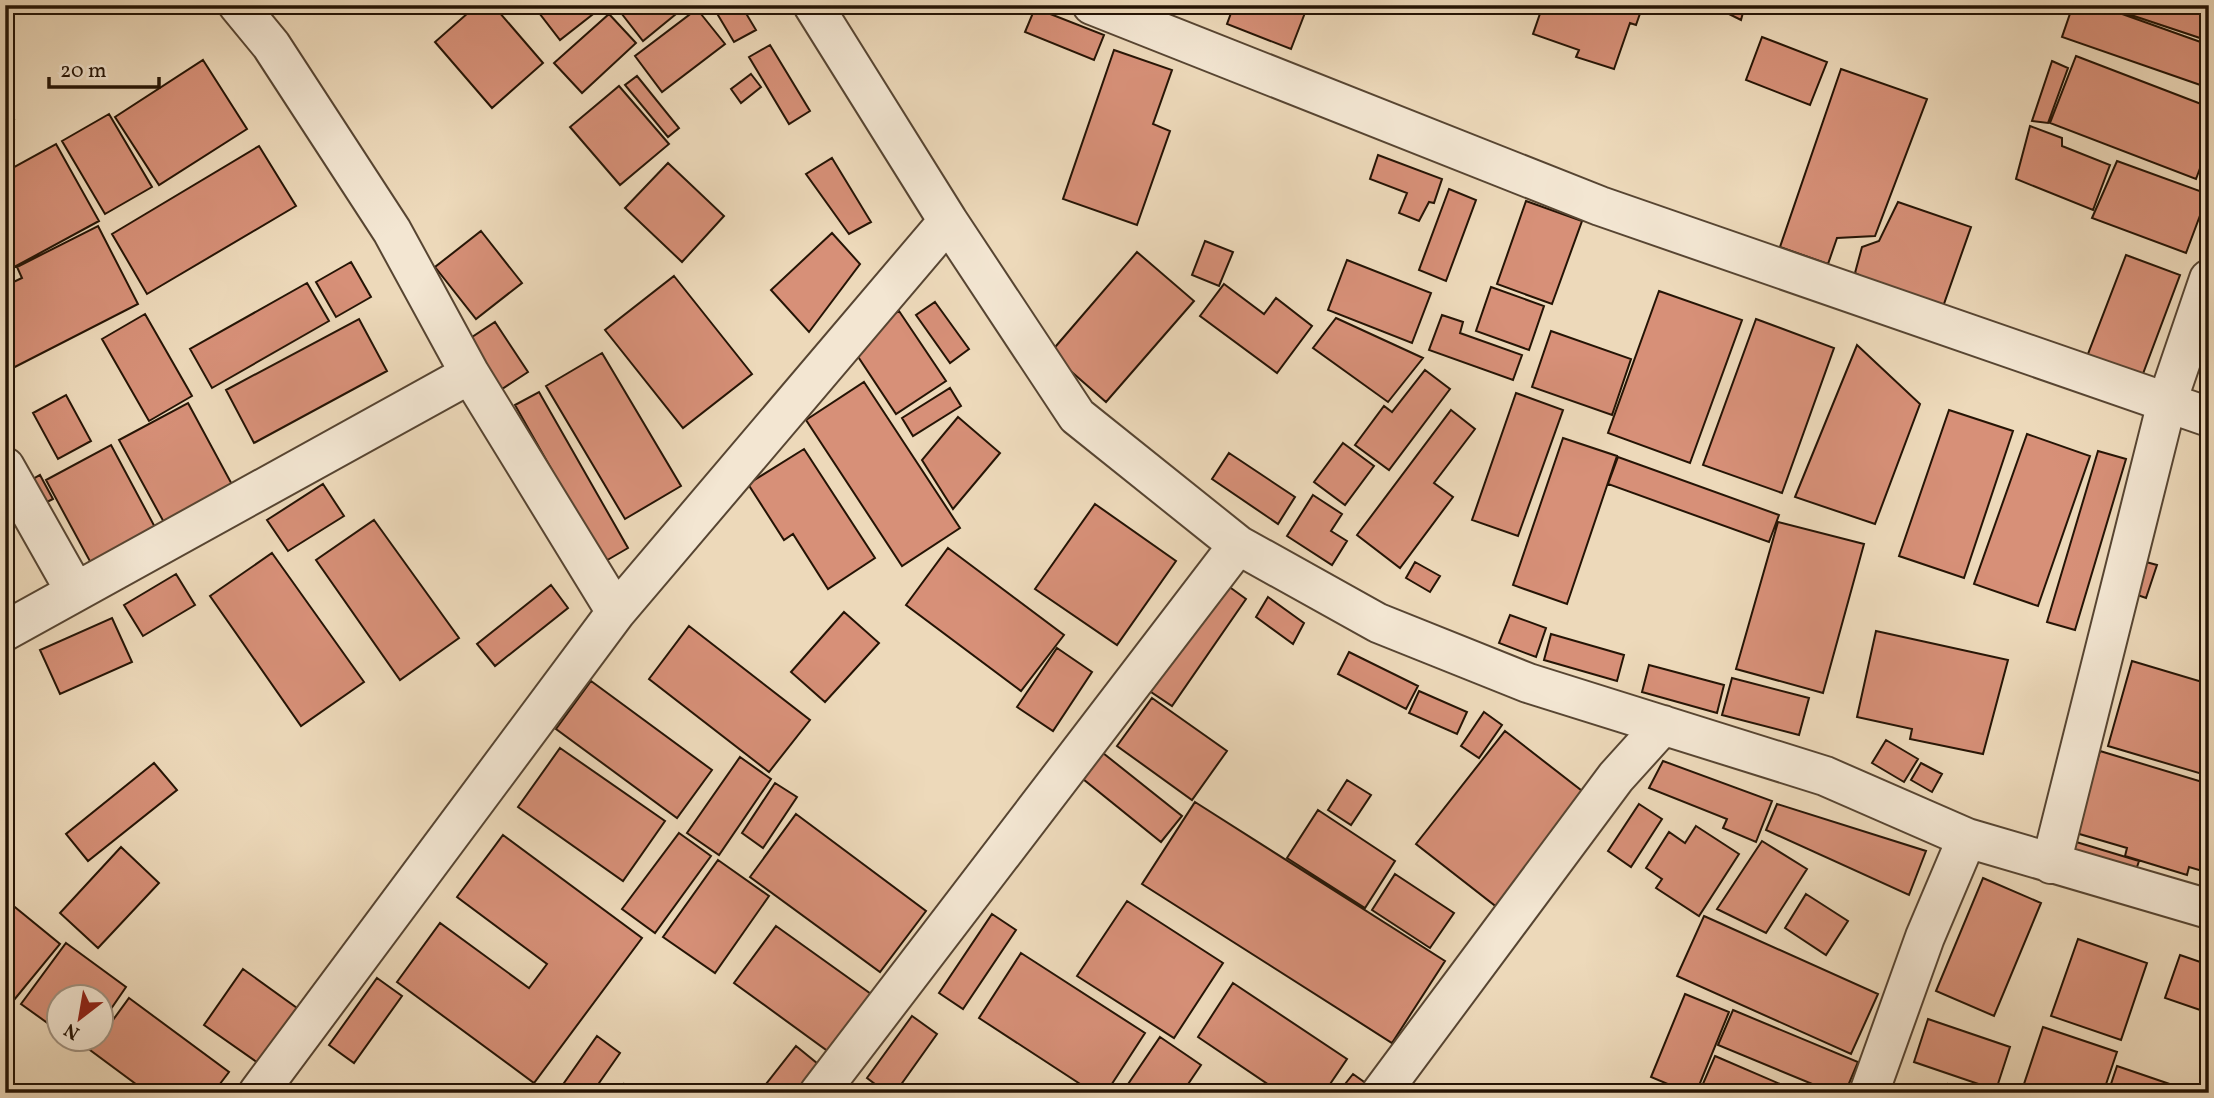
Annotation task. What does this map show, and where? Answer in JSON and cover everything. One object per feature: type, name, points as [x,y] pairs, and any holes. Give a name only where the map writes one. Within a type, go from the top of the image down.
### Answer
[{"type":"street","points":[[238,5],[271,45],[392,231],[470,374],[616,612]]},
{"type":"street","points":[[813,5],[948,221],[1076,416],[1238,545],[1378,623],[1528,683],[1825,776],[1967,838],[2209,909]]},
{"type":"street","points":[[1092,5],[1600,206],[2209,417]]},
{"type":"street","points":[[258,1093],[616,612],[948,221]]},
{"type":"street","points":[[2051,864],[2167,402],[2209,279]]},
{"type":"street","points":[[5,631],[470,374]]},
{"type":"street","points":[[5,467],[75,592]]},
{"type":"street","points":[[819,1093],[1238,545]]},
{"type":"street","points":[[1381,1093],[1616,777],[1663,725]]},
{"type":"street","points":[[1869,1093],[1925,937],[1967,838]]},
{"type":"building","points":[[477,5],[493,5],[543,63],[492,108],[435,42]]},
{"type":"building","points":[[533,5],[593,5],[597,11],[560,40]]},
{"type":"building","points":[[623,5],[687,5],[643,41],[618,9]]},
{"type":"building","points":[[712,5],[741,5],[756,30],[734,42]]},
{"type":"building","points":[[1234,5],[1308,5],[1291,49],[1227,24]]},
{"type":"building","points":[[1543,5],[1643,5],[1636,25],[1630,23],[1614,69],[1576,57],[1579,50],[1533,34]]},
{"type":"building","points":[[1711,5],[1745,5],[1741,20]]},
{"type":"building","points":[[2073,5],[2097,5],[2209,45],[2209,88],[2062,37]]},
{"type":"building","points":[[2101,5],[2209,5],[2209,41]]},
{"type":"building","points":[[1035,8],[1104,35],[1094,60],[1025,32]]},
{"type":"building","points":[[697,9],[725,44],[662,92],[635,56]]},
{"type":"building","points":[[609,14],[636,43],[582,93],[554,63]]},
{"type":"building","points":[[1762,37],[1827,62],[1810,105],[1746,80]]},
{"type":"building","points":[[770,45],[810,111],[789,124],[749,57]]},
{"type":"building","points":[[1114,50],[1172,70],[1153,124],[1170,131],[1137,225],[1063,199]]},
{"type":"building","points":[[2076,56],[2209,107],[2209,144],[2196,179],[2050,123]]},
{"type":"building","points":[[203,60],[247,129],[159,185],[115,117]]},
{"type":"building","points":[[2052,61],[2068,68],[2048,123],[2032,121]]},
{"type":"building","points":[[1841,69],[1927,99],[1875,236],[1837,238],[1828,264],[1780,247]]},
{"type":"building","points":[[751,74],[761,87],[741,103],[731,89]]},
{"type":"building","points":[[637,76],[679,128],[668,137],[625,85]]},
{"type":"building","points":[[619,86],[669,144],[620,185],[570,127]]},
{"type":"building","points":[[5,107],[14,119],[5,126]]},
{"type":"building","points":[[109,114],[152,187],[105,214],[62,141]]},
{"type":"building","points":[[2030,126],[2062,138],[2062,146],[2110,165],[2093,210],[2016,179]]},
{"type":"building","points":[[56,144],[99,221],[5,272],[5,172]]},
{"type":"building","points":[[259,146],[296,206],[147,294],[112,234]]},
{"type":"building","points":[[1378,155],[1442,179],[1434,203],[1429,202],[1419,221],[1399,213],[1407,193],[1370,179]]},
{"type":"building","points":[[832,158],[871,222],[849,234],[806,174]]},
{"type":"building","points":[[2117,161],[2208,194],[2186,253],[2092,218]]},
{"type":"building","points":[[668,163],[724,216],[682,262],[625,208]]},
{"type":"building","points":[[1449,189],[1476,200],[1446,281],[1419,270]]},
{"type":"building","points":[[1526,201],[1582,221],[1552,304],[1497,284]]},
{"type":"building","points":[[1898,202],[1971,227],[1939,318],[1855,273],[1862,247],[1879,241]]},
{"type":"building","points":[[98,226],[138,304],[5,372],[5,286],[22,278],[17,267]]},
{"type":"building","points":[[481,231],[522,283],[476,319],[435,267]]},
{"type":"building","points":[[832,233],[860,264],[809,332],[771,290]]},
{"type":"building","points":[[1205,241],[1233,252],[1219,286],[1192,275]]},
{"type":"building","points":[[1137,252],[1194,301],[1106,402],[1050,353]]},
{"type":"building","points":[[2126,255],[2180,275],[2138,387],[2083,367]]},
{"type":"building","points":[[1347,260],[1431,293],[1412,343],[1328,310]]},
{"type":"building","points":[[351,262],[371,297],[336,317],[316,282]]},
{"type":"building","points":[[674,276],[752,374],[683,428],[605,330]]},
{"type":"building","points":[[307,283],[329,321],[212,388],[190,349]]},
{"type":"building","points":[[1224,284],[1264,314],[1276,298],[1312,326],[1277,373],[1200,316]]},
{"type":"building","points":[[1491,287],[1544,306],[1529,350],[1476,331]]},
{"type":"building","points":[[1659,291],[1742,320],[1690,463],[1608,433]]},
{"type":"building","points":[[935,302],[969,349],[950,363],[916,315]]},
{"type":"building","points":[[899,311],[946,381],[896,414],[849,343]]},
{"type":"building","points":[[145,314],[192,396],[149,421],[102,339]]},
{"type":"building","points":[[1442,315],[1463,322],[1460,333],[1522,355],[1513,380],[1429,350]]},
{"type":"building","points":[[1336,318],[1423,358],[1388,402],[1313,348]]},
{"type":"building","points":[[359,319],[387,371],[254,443],[226,390]]},
{"type":"building","points":[[1756,319],[1834,348],[1782,493],[1703,465]]},
{"type":"building","points":[[495,322],[528,372],[502,389],[469,339]]},
{"type":"building","points":[[1551,331],[1631,359],[1612,415],[1532,387]]},
{"type":"building","points":[[1857,345],[1920,404],[1875,524],[1795,497]]},
{"type":"building","points":[[602,353],[681,486],[625,519],[546,386]]},
{"type":"building","points":[[1425,370],[1450,389],[1389,470],[1355,445],[1384,406],[1392,412]]},
{"type":"building","points":[[864,382],[960,528],[902,566],[806,420]]},
{"type":"building","points":[[950,388],[961,406],[913,436],[902,418]]},
{"type":"building","points":[[539,392],[628,548],[604,562],[515,405]]},
{"type":"building","points":[[1516,393],[1563,410],[1518,536],[1472,520]]},
{"type":"building","points":[[66,395],[91,441],[58,459],[33,413]]},
{"type":"building","points":[[188,403],[235,490],[166,526],[119,440]]},
{"type":"building","points":[[1451,410],[1475,429],[1434,483],[1453,497],[1400,568],[1357,535]]},
{"type":"building","points":[[1949,410],[2013,431],[1964,578],[1899,556]]},
{"type":"building","points":[[958,417],[1000,453],[953,509],[922,460]]},
{"type":"building","points":[[2027,434],[2090,456],[2038,606],[1974,584]]},
{"type":"building","points":[[1563,438],[1617,456],[1567,604],[1513,585]]},
{"type":"building","points":[[1343,443],[1374,466],[1345,505],[1314,482]]},
{"type":"building","points":[[111,445],[157,531],[92,565],[46,480]]},
{"type":"building","points":[[804,449],[875,558],[828,589],[793,534],[784,540],[748,484]]},
{"type":"building","points":[[2098,451],[2126,459],[2075,630],[2047,622]]},
{"type":"building","points":[[1229,453],[1295,497],[1278,524],[1212,479]]},
{"type":"building","points":[[1618,457],[1779,515],[1769,542],[1608,484]]},
{"type":"building","points":[[40,475],[53,499],[33,509],[21,486]]},
{"type":"building","points":[[323,484],[344,516],[288,551],[267,520]]},
{"type":"building","points":[[1313,495],[1342,514],[1331,531],[1347,541],[1332,565],[1287,536]]},
{"type":"building","points":[[1095,504],[1176,561],[1117,645],[1035,589]]},
{"type":"building","points":[[374,520],[459,638],[400,680],[316,560]]},
{"type":"building","points":[[1778,522],[1864,544],[1823,693],[1736,669]]},
{"type":"building","points":[[948,548],[1064,635],[1021,691],[906,605]]},
{"type":"building","points":[[272,553],[364,682],[301,726],[210,596]]},
{"type":"building","points":[[2135,559],[2157,565],[2146,598],[2126,591]]},
{"type":"building","points":[[1415,562],[1440,576],[1430,592],[1406,578]]},
{"type":"building","points":[[176,574],[195,605],[143,636],[124,605]]},
{"type":"building","points":[[1224,583],[1246,599],[1172,706],[1148,690]]},
{"type":"building","points":[[551,585],[568,608],[495,666],[477,644]]},
{"type":"building","points":[[1268,597],[1304,623],[1293,644],[1256,617]]},
{"type":"building","points":[[844,612],[879,643],[825,702],[791,672]]},
{"type":"building","points":[[1510,615],[1546,628],[1536,657],[1499,643]]},
{"type":"building","points":[[112,618],[132,662],[60,694],[40,650]]},
{"type":"building","points":[[689,626],[810,720],[769,772],[649,679]]},
{"type":"building","points":[[1876,631],[2008,660],[1983,754],[1910,739],[1912,729],[1857,717]]},
{"type":"building","points":[[1551,634],[1624,655],[1617,681],[1544,660]]},
{"type":"building","points":[[1057,648],[1092,672],[1053,731],[1017,707]]},
{"type":"building","points":[[1349,652],[1418,686],[1406,709],[1338,674]]},
{"type":"building","points":[[2132,661],[2209,684],[2209,776],[2108,746]]},
{"type":"building","points":[[1649,665],[1724,685],[1717,713],[1642,692]]},
{"type":"building","points":[[1732,678],[1809,698],[1799,735],[1722,715]]},
{"type":"building","points":[[591,681],[712,770],[677,818],[556,729]]},
{"type":"building","points":[[1419,691],[1467,712],[1457,734],[1409,713]]},
{"type":"building","points":[[1152,698],[1227,751],[1192,800],[1117,746]]},
{"type":"building","points":[[1484,712],[1502,725],[1479,758],[1461,746]]},
{"type":"building","points":[[1505,731],[1586,794],[1498,908],[1416,844]]},
{"type":"building","points":[[1886,740],[1918,759],[1904,782],[1872,763]]},
{"type":"building","points":[[560,748],[665,821],[623,881],[518,807]]},
{"type":"building","points":[[2100,751],[2209,784],[2209,873],[2189,867],[2187,875],[2125,856],[2127,848],[2076,833]]},
{"type":"building","points":[[1103,753],[1182,816],[1161,842],[1083,779]]},
{"type":"building","points":[[740,757],[771,779],[719,855],[687,833]]},
{"type":"building","points":[[1663,761],[1772,801],[1756,842],[1723,828],[1727,819],[1649,788]]},
{"type":"building","points":[[154,763],[177,790],[88,861],[66,834]]},
{"type":"building","points":[[1921,763],[1942,774],[1932,792],[1911,780]]},
{"type":"building","points":[[1347,780],[1371,795],[1351,825],[1328,810]]},
{"type":"building","points":[[775,783],[797,797],[763,848],[742,833]]},
{"type":"building","points":[[1195,802],[1445,961],[1392,1043],[1142,884]]},
{"type":"building","points":[[1639,804],[1662,819],[1631,867],[1608,851]]},
{"type":"building","points":[[1777,804],[1926,851],[1909,895],[1766,830]]},
{"type":"building","points":[[1318,810],[1395,861],[1365,908],[1287,858]]},
{"type":"building","points":[[796,814],[926,911],[880,972],[750,877]]},
{"type":"building","points":[[1696,826],[1739,854],[1699,916],[1656,888],[1662,879],[1646,868],[1669,832],[1685,843]]},
{"type":"building","points":[[679,833],[711,856],[655,933],[622,909]]},
{"type":"building","points":[[503,835],[642,938],[534,1083],[397,982],[440,923],[529,988],[547,964],[457,897]]},
{"type":"building","points":[[2063,838],[2139,861],[2131,885],[2056,862]]},
{"type":"building","points":[[1762,841],[1807,869],[1766,933],[1717,909]]},
{"type":"building","points":[[121,847],[159,883],[98,948],[60,913]]},
{"type":"building","points":[[718,860],[769,896],[715,973],[663,937]]},
{"type":"building","points":[[1395,874],[1454,913],[1430,948],[1372,910]]},
{"type":"building","points":[[1983,878],[2041,903],[1994,1016],[1936,991]]},
{"type":"building","points":[[1806,894],[1848,921],[1826,955],[1785,928]]},
{"type":"building","points":[[5,899],[60,944],[14,1000],[5,992]]},
{"type":"building","points":[[1127,901],[1223,963],[1174,1038],[1077,976]]},
{"type":"building","points":[[992,914],[1016,930],[963,1009],[939,993]]},
{"type":"building","points":[[1704,916],[1878,994],[1851,1054],[1677,976]]},
{"type":"building","points":[[776,926],[871,994],[829,1052],[734,983]]},
{"type":"building","points":[[2078,939],[2147,963],[2121,1040],[2051,1016]]},
{"type":"building","points":[[66,943],[126,987],[116,1002],[116,982],[46,982],[46,1022],[21,1004]]},
{"type":"building","points":[[1021,953],[1145,1033],[1106,1093],[1094,1093],[979,1018]]},
{"type":"building","points":[[2180,955],[2209,965],[2209,1013],[2165,998]]},
{"type":"building","points":[[243,969],[297,1008],[258,1063],[204,1025]]},
{"type":"building","points":[[377,978],[402,996],[354,1063],[329,1045]]},
{"type":"building","points":[[1233,983],[1347,1059],[1324,1093],[1281,1093],[1198,1037]]},
{"type":"building","points":[[1685,994],[1729,1012],[1696,1093],[1689,1093],[1651,1077]]},
{"type":"building","points":[[129,998],[229,1072],[213,1093],[148,1093],[93,1052],[116,1052],[116,1016]]},
{"type":"building","points":[[1733,1010],[1858,1062],[1845,1093],[1834,1093],[1718,1045]]},
{"type":"building","points":[[912,1016],[937,1034],[895,1093],[887,1093],[867,1078]]},
{"type":"building","points":[[1928,1019],[2010,1047],[1996,1090],[1914,1062]]},
{"type":"building","points":[[2043,1027],[2117,1052],[2103,1093],[2021,1093]]},
{"type":"building","points":[[597,1036],[620,1053],[592,1093],[557,1093]]},
{"type":"building","points":[[1160,1037],[1201,1065],[1182,1093],[1122,1093]]},
{"type":"building","points":[[796,1046],[818,1064],[795,1093],[759,1093]]},
{"type":"building","points":[[1715,1056],[1801,1093],[1699,1093]]},
{"type":"building","points":[[2117,1066],[2196,1093],[2108,1093]]},
{"type":"building","points":[[1353,1074],[1374,1089],[1371,1093],[1338,1093]]},
{"type":"building","points":[[624,1084],[637,1093],[618,1093]]},
{"type":"building","points":[[1948,1084],[1973,1093],[1945,1093]]}]
